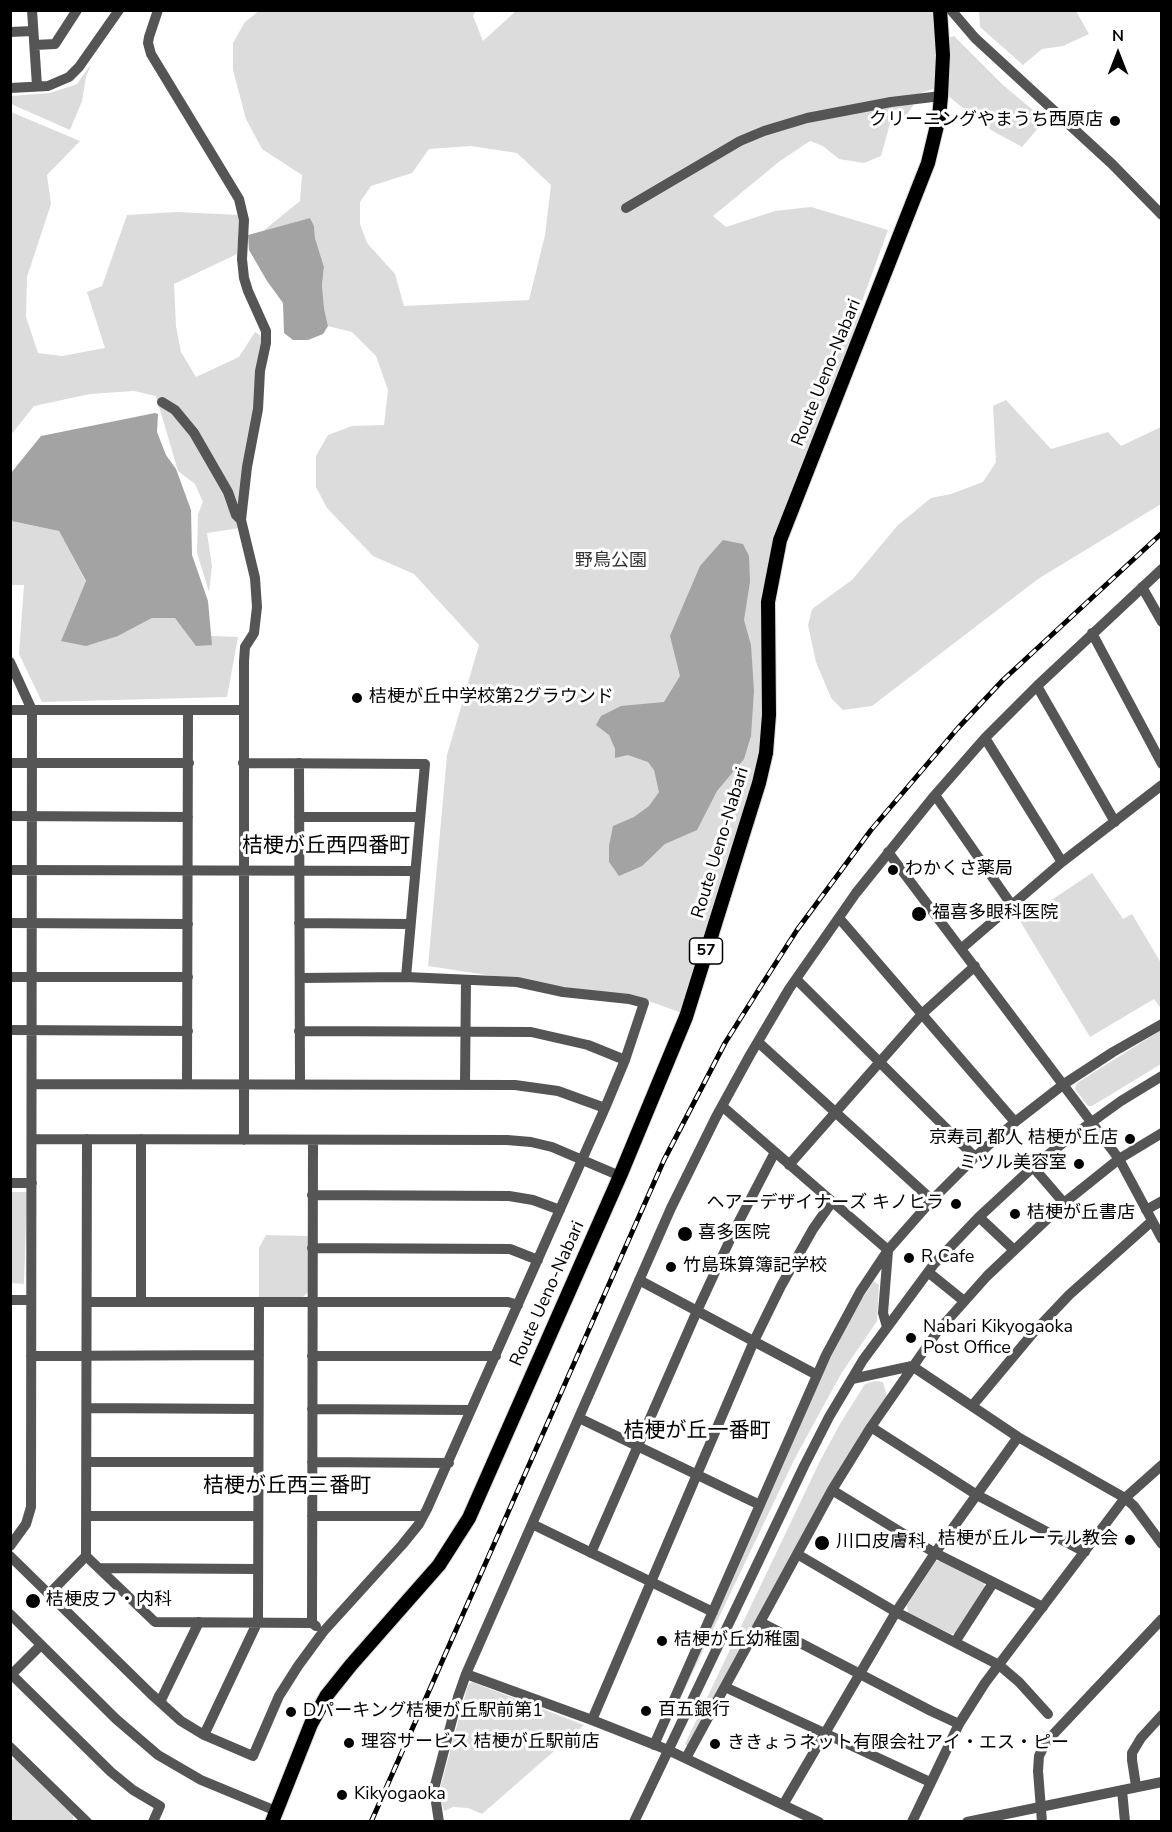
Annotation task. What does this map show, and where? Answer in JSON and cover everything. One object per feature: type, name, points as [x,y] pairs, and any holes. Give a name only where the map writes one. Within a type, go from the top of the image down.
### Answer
[{"type":"main road","name":"Route Ueno-Nabari","points":[[274,1816],[311,1724],[327,1695],[439,1566],[469,1518],[620,1176],[686,1017],[759,783],[769,726],[768,602],[780,540],[923,182],[935,138],[941,96],[943,55],[940,10]]},
{"type":"street","points":[[32,10],[37,86]]},
{"type":"street","points":[[35,45],[55,44],[77,10]]},
{"type":"street","points":[[10,88],[55,84],[74,72],[119,10]]},
{"type":"street","points":[[158,10],[149,37],[150,49],[167,82],[239,199],[244,220],[242,259],[244,278],[266,331],[266,344],[260,371],[258,409],[247,467],[241,520],[255,578],[257,607],[254,633],[244,653],[243,1140]]},
{"type":"street","points":[[951,10],[987,50],[1112,164],[1161,215]]},
{"type":"street","points":[[10,32],[33,31]]},
{"type":"street","points":[[626,208],[740,141],[764,131],[807,118],[891,102],[941,96]]},
{"type":"street","points":[[162,402],[175,410],[194,433],[228,492],[236,514],[241,520]]},
{"type":"street","points":[[439,1821],[434,1789],[466,1674],[671,1209],[722,1106],[758,1042],[796,979],[856,893],[935,795],[985,738],[1037,686],[1161,569]]},
{"type":"street","points":[[1142,587],[1161,622]]},
{"type":"street","points":[[1092,633],[1161,764]]},
{"type":"street","points":[[10,662],[32,710],[30,1513],[23,1531],[10,1546]]},
{"type":"street","points":[[1037,686],[1114,822]]},
{"type":"street","points":[[10,710],[244,710]]},
{"type":"street","points":[[188,710],[188,1084]]},
{"type":"street","points":[[985,738],[1062,862]]},
{"type":"street","points":[[10,763],[189,763]]},
{"type":"street","points":[[243,763],[425,764],[406,977]]},
{"type":"street","points":[[299,763],[300,1084]]},
{"type":"street","points":[[962,948],[1062,862],[1161,785]]},
{"type":"street","points":[[935,795],[1011,904]]},
{"type":"street","points":[[10,816],[188,817]]},
{"type":"street","points":[[299,817],[420,817]]},
{"type":"street","points":[[888,852],[1119,1159],[1161,1239]]},
{"type":"street","points":[[10,870],[415,871]]},
{"type":"street","points":[[839,918],[1015,1122]]},
{"type":"street","points":[[10,923],[188,924]]},
{"type":"street","points":[[299,923],[410,924]]},
{"type":"street","points":[[789,1165],[923,1013],[975,966]]},
{"type":"street","points":[[10,976],[188,977]]},
{"type":"street","points":[[10,1556],[181,1721],[204,1735],[253,1756],[279,1696],[323,1632],[402,1545],[422,1516],[449,1463],[470,1410],[496,1356],[626,1059],[644,1003],[629,999],[563,992],[517,982],[406,977],[300,978]]},
{"type":"street","points":[[796,979],[975,1157]]},
{"type":"street","points":[[465,980],[465,1084]]},
{"type":"street","points":[[654,1745],[818,1375],[846,1316],[888,1250],[932,1200],[975,1157],[1015,1122],[1064,1084],[1161,1024]]},
{"type":"street","points":[[10,1030],[188,1031]]},
{"type":"street","points":[[299,1031],[517,1031],[547,1035],[588,1045],[626,1059]]},
{"type":"street","points":[[758,1042],[932,1200]]},
{"type":"street","points":[[634,1821],[829,1417],[886,1328],[928,1272],[979,1217],[1033,1167],[1092,1121],[1161,1076]]},
{"type":"street","points":[[32,1084],[537,1086],[571,1094],[605,1108]]},
{"type":"street","points":[[722,1106],[888,1250]]},
{"type":"street","points":[[686,1758],[832,1490],[912,1366],[964,1301],[1064,1203],[1119,1159],[1161,1133]]},
{"type":"street","points":[[32,1139],[519,1141],[552,1147],[620,1176]]},
{"type":"street","points":[[50,1593],[86,1556],[87,1139]]},
{"type":"street","points":[[141,1139],[141,1302]]},
{"type":"street","points":[[312,1623],[313,1140]]},
{"type":"street","points":[[591,1553],[735,1228],[775,1152]]},
{"type":"street","points":[[1033,1167],[1064,1203]]},
{"type":"street","points":[[10,1183],[32,1183]]},
{"type":"street","points":[[312,1196],[509,1196],[533,1200],[560,1210]]},
{"type":"street","points":[[1146,1210],[1161,1201]]},
{"type":"street","points":[[592,1720],[754,1341],[786,1276],[813,1229],[832,1202]]},
{"type":"street","points":[[979,1217],[1014,1250]]},
{"type":"street","points":[[972,1407],[1034,1333],[1070,1295],[1152,1221]]},
{"type":"street","points":[[312,1248],[510,1249],[538,1260]]},
{"type":"street","points":[[886,1328],[883,1313],[888,1250]]},
{"type":"street","points":[[928,1272],[964,1301]]},
{"type":"street","points":[[639,1280],[818,1375]]},
{"type":"street","points":[[10,1299],[31,1299]]},
{"type":"street","points":[[87,1302],[508,1302],[518,1305]]},
{"type":"street","points":[[204,1735],[258,1622],[259,1302]]},
{"type":"street","points":[[32,1356],[259,1355]]},
{"type":"street","points":[[312,1356],[496,1356]]},
{"type":"street","points":[[852,1379],[912,1366],[1018,1437],[1125,1497],[1161,1544]]},
{"type":"street","points":[[87,1408],[258,1409]]},
{"type":"street","points":[[312,1409],[470,1410]]},
{"type":"street","points":[[579,1418],[760,1505]]},
{"type":"street","points":[[871,1427],[977,1495],[1085,1552]]},
{"type":"street","points":[[783,1805],[896,1612],[1018,1437]]},
{"type":"street","points":[[87,1462],[258,1462]]},
{"type":"street","points":[[312,1462],[449,1463]]},
{"type":"street","points":[[912,1821],[959,1724],[999,1665],[1125,1497],[1161,1465]]},
{"type":"street","points":[[832,1490],[935,1553],[1043,1607]]},
{"type":"street","points":[[87,1516],[258,1516]]},
{"type":"street","points":[[312,1516],[422,1516]]},
{"type":"street","points":[[532,1524],[713,1612]]},
{"type":"street","points":[[797,1554],[896,1612],[999,1665],[1019,1682],[1048,1714]]},
{"type":"street","points":[[86,1556],[155,1622],[312,1623],[323,1632]]},
{"type":"street","points":[[100,1568],[258,1569]]},
{"type":"street","points":[[955,1642],[993,1583]]},
{"type":"street","points":[[10,1614],[124,1727],[158,1755],[201,1780],[274,1816]]},
{"type":"street","points":[[1042,1821],[1038,1762],[1046,1742],[1161,1619]]},
{"type":"street","points":[[160,1702],[199,1622]]},
{"type":"street","points":[[760,1622],[959,1724]]},
{"type":"street","points":[[41,1644],[11,1674],[111,1772],[160,1806],[153,1821]]},
{"type":"street","points":[[466,1674],[668,1750],[819,1821]]},
{"type":"street","points":[[725,1687],[930,1782]]},
{"type":"street","points":[[1136,1786],[1132,1753],[1140,1738],[1161,1715]]},
{"type":"street","points":[[11,1749],[83,1820]]},
{"type":"street","points":[[967,1821],[1161,1782]]},
{"type":"street","points":[[1122,1790],[1125,1821]]},
{"type":"green space","name":"野鳥公園","points":[[260,10],[476,11],[473,16],[483,41],[516,11],[934,11],[938,72],[936,88],[921,93],[905,118],[894,109],[881,156],[864,163],[839,159],[823,146],[810,141],[780,161],[713,216],[726,227],[775,211],[811,207],[888,230],[860,307],[860,318],[762,602],[761,656],[764,706],[758,766],[748,806],[721,883],[682,1013],[643,999],[428,966],[447,755],[479,645],[414,574],[373,556],[327,508],[316,487],[316,456],[328,435],[352,426],[384,425],[388,390],[376,356],[352,332],[328,326],[322,285],[324,267],[310,218],[263,231],[300,201],[302,175],[262,149],[246,119],[233,70],[233,43],[245,22]],"holes":[[[471,146],[517,153],[551,185],[545,235],[529,300],[404,306],[395,274],[367,243],[360,224],[360,202],[371,186],[412,173],[429,149]]]},
{"type":"green space","points":[[979,11],[1076,11],[1089,34],[1063,46],[1042,49],[1023,65],[980,27]]},
{"type":"green space","points":[[954,36],[1003,85],[1045,120],[1022,147],[991,130],[948,96],[948,38]]},
{"type":"green space","points":[[91,64],[82,101],[70,130],[11,104],[11,96],[50,93],[77,84]]},
{"type":"green space","points":[[11,112],[80,141],[47,175],[51,204],[27,277],[26,317],[38,353],[62,356],[105,348],[87,292],[102,286],[127,215],[177,212],[240,215],[237,254],[174,284],[176,326],[181,352],[196,377],[239,357],[255,332],[260,335],[263,343],[240,528],[207,533],[212,566],[209,592],[197,553],[198,514],[203,502],[195,484],[178,471],[156,396],[134,391],[90,394],[34,406],[11,435]]},
{"type":"green space","points":[[1006,400],[1051,449],[1108,432],[1121,446],[1161,427],[1161,504],[1038,579],[872,706],[843,710],[831,698],[816,662],[808,625],[812,609],[852,580],[898,525],[931,498],[951,494],[983,482],[996,462],[993,406]]},
{"type":"green space","points":[[10,521],[59,531],[86,582],[61,641],[118,636],[152,618],[175,618],[211,645],[211,636],[238,637],[227,697],[42,702],[19,654],[24,585],[11,585]]},
{"type":"green space","points":[[1092,873],[1123,919],[1132,914],[1161,963],[1162,1010],[1154,999],[1090,1037],[1020,921]]},
{"type":"green space","points":[[1161,1030],[1161,1064],[1092,1106],[1088,1106],[1075,1089],[1077,1083]]},
{"type":"green space","points":[[11,1192],[27,1192],[24,1284],[11,1283]]},
{"type":"green space","points":[[266,1235],[308,1236],[308,1292],[303,1297],[259,1297],[259,1248]]},
{"type":"green space","points":[[874,1281],[879,1285],[877,1321],[841,1374],[795,1458],[668,1724],[826,1366],[856,1308]]},
{"type":"green space","points":[[875,1381],[883,1382],[887,1397],[687,1746],[685,1744],[820,1461],[865,1384]]},
{"type":"green space","points":[[936,1561],[941,1561],[984,1582],[985,1589],[957,1633],[951,1634],[908,1613],[907,1605]]},
{"type":"green space","points":[[472,1682],[584,1725],[482,1814],[468,1808],[453,1807],[444,1811],[440,1796],[468,1685]]},
{"type":"green space","points":[[11,1759],[16,1759],[73,1815],[73,1821],[11,1822]]},
{"type":"shaded area","points":[[310,218],[324,267],[322,285],[328,326],[323,334],[308,340],[293,340],[284,333],[283,303],[249,250],[248,235]]},
{"type":"shaded area","points":[[158,414],[157,432],[166,455],[176,469],[191,510],[192,555],[208,601],[212,645],[196,646],[175,618],[152,618],[118,636],[86,646],[61,641],[86,581],[59,531],[11,521],[11,473],[41,436]]},
{"type":"shaded area","points":[[723,540],[743,544],[749,556],[750,582],[744,620],[751,645],[754,691],[751,736],[744,759],[717,791],[697,830],[665,844],[642,866],[619,876],[609,862],[613,826],[634,817],[649,806],[659,792],[654,770],[648,762],[628,755],[615,758],[615,749],[609,735],[596,725],[601,716],[621,706],[664,702],[680,676],[670,636],[700,566]]},
{"type":"railway","points":[[371,1822],[664,1160],[725,1043],[797,930],[871,830],[958,728],[1003,680],[1162,533]]},
{"type":"place","name":"クリーニングやまうち西原店","points":[[1115,121]]},
{"type":"place","name":"桔梗が丘中学校第2グラウンド","points":[[357,698]]},
{"type":"place","name":"わかくさ薬局","points":[[893,870]]},
{"type":"place","name":"福喜多眼科医院","points":[[919,914]]},
{"type":"place","name":"京寿司 都人 桔梗が丘店","points":[[1130,1139]]},
{"type":"place","name":"ミツル美容室","points":[[1079,1164]]},
{"type":"place","name":"ヘアーデザイナーズ キノヒラ","points":[[956,1204]]},
{"type":"place","name":"桔梗が丘書店","points":[[1015,1214]]},
{"type":"place","name":"喜多医院","points":[[685,1234]]},
{"type":"place","name":"R Cafe","points":[[909,1258]]},
{"type":"place","name":"竹島珠算簿記学校","points":[[671,1267]]},
{"type":"place","name":"Nabari Kikyogaoka Post Office","points":[[911,1338]]},
{"type":"place","name":"桔梗が丘ルーテル教会","points":[[1130,1540]]},
{"type":"place","name":"川口皮膚科","points":[[822,1543]]},
{"type":"place","name":"桔梗皮フ・内科","points":[[33,1601]]},
{"type":"place","name":"桔梗が丘幼稚園","points":[[662,1641]]},
{"type":"place","name":"百五銀行","points":[[646,1711]]},
{"type":"place","name":"Dパーキング桔梗が丘駅前第1","points":[[291,1712]]},
{"type":"place","name":"理容サービス 桔梗が丘駅前店","points":[[349,1743]]},
{"type":"place","name":"ききょうネット有限会社アイ・エス・ピー","points":[[715,1744]]},
{"type":"place","name":"Kikyogaoka","points":[[342,1795]]},
{"type":"district","name":"桔梗が丘西四番町","points":[[326,847]]},
{"type":"district","name":"桔梗が丘一番町","points":[[697,1432]]},
{"type":"district","name":"桔梗が丘西三番町","points":[[287,1487]]}]
